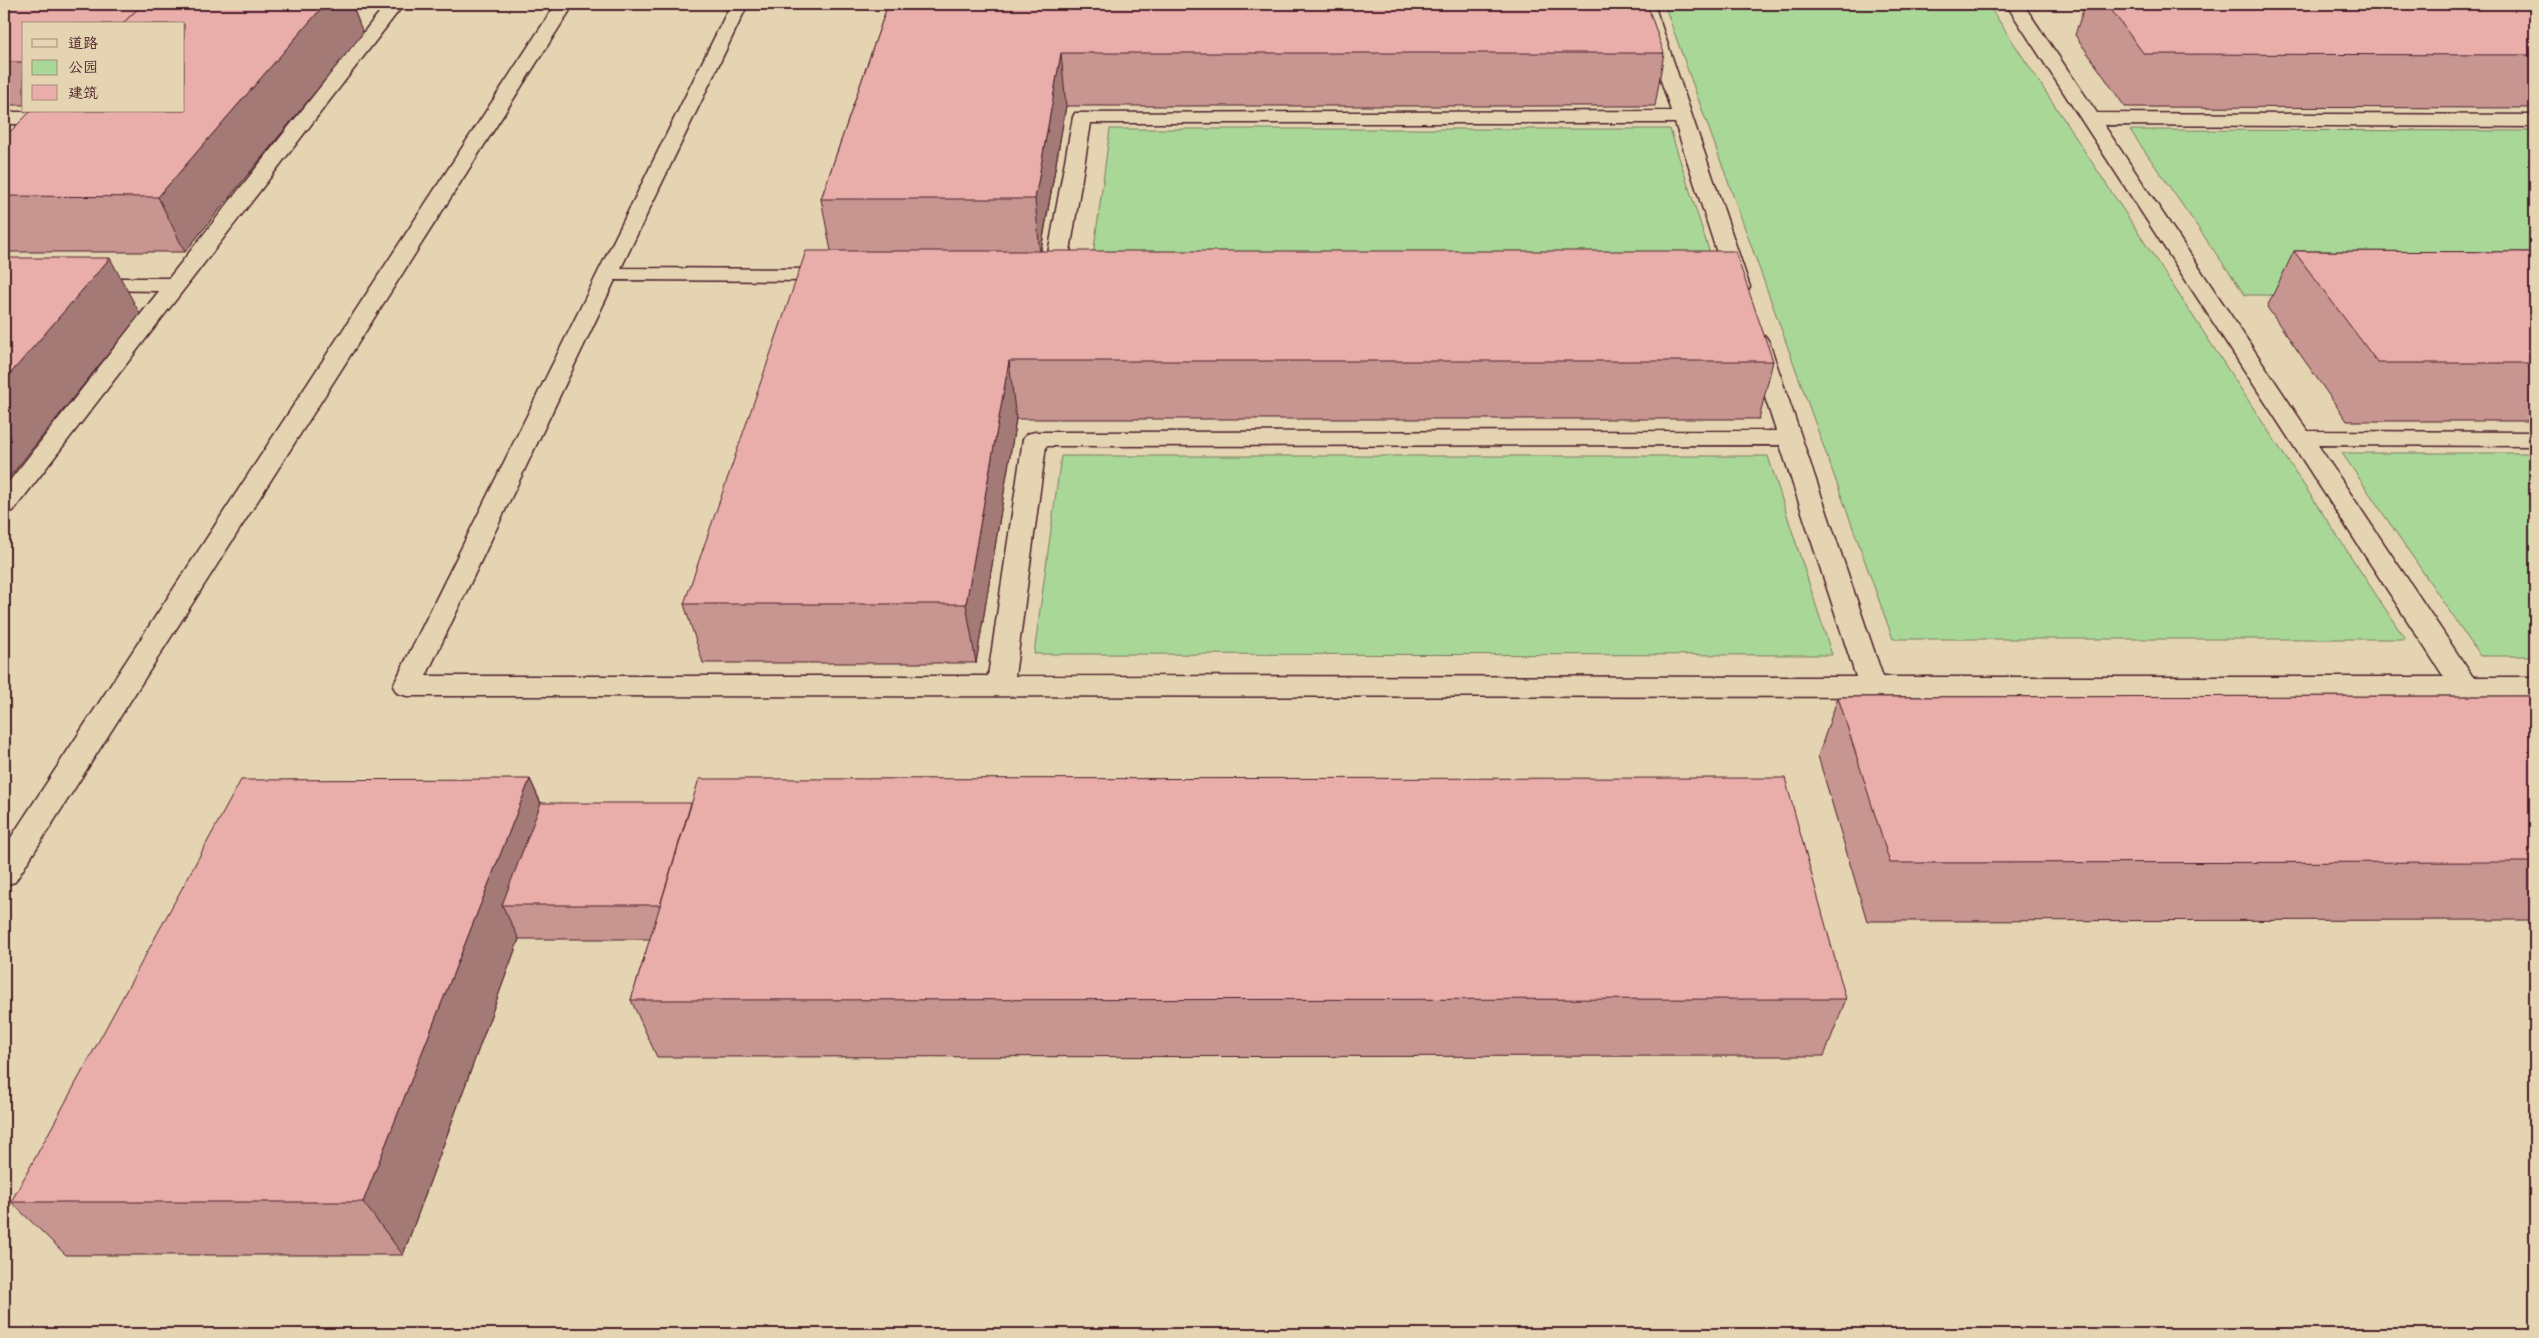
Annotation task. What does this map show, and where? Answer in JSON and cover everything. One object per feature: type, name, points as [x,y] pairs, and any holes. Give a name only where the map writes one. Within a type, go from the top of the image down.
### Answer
[{"type":"street","points":[[4,505],[395,4]]},
{"type":"street","points":[[4,873],[565,4]]},
{"type":"street","points":[[739,4],[407,686],[2535,687]]},
{"type":"street","points":[[1645,4],[1873,687]]},
{"type":"street","points":[[2016,4],[2465,687]]},
{"type":"street","points":[[1026,276],[1055,276],[1082,117],[1683,117]]},
{"type":"street","points":[[4,118],[79,118],[58,139]]},
{"type":"street","points":[[2091,119],[2535,121]]},
{"type":"street","points":[[608,274],[856,275]]},
{"type":"street","points":[[71,284],[176,285]]},
{"type":"street","points":[[1000,686],[1035,439],[1790,438]]},
{"type":"street","points":[[2301,438],[2535,439]]},
{"type":"green space","points":[[1664,4],[1988,4],[2405,639],[1893,639]]},
{"type":"green space","points":[[1110,129],[1670,129],[1723,294],[1088,293]]},
{"type":"green space","points":[[2130,130],[2535,131],[2535,296],[2245,295]]},
{"type":"green space","points":[[2342,453],[2535,453],[2535,656],[2480,656]]},
{"type":"green space","points":[[1061,456],[1768,456],[1832,655],[1034,654]]},
{"type":"building","points":[[4,4],[143,4],[124,22],[22,22],[22,62],[4,62]]},
{"type":"building","points":[[143,4],[325,4],[158,197],[4,196],[4,138],[30,112],[185,112],[185,22],[124,22]]},
{"type":"building","points":[[888,4],[1647,4],[1664,53],[1061,53],[1035,199],[821,199]]},
{"type":"building","points":[[2107,4],[2535,4],[2535,55],[2144,54]]},
{"type":"building","points":[[806,251],[1735,251],[1773,361],[1009,361],[966,604],[684,604]]},
{"type":"building","points":[[2294,251],[2535,252],[2535,363],[2378,363]]},
{"type":"building","points":[[4,258],[110,258],[4,381]]},
{"type":"building","points":[[2535,696],[2535,862],[1890,863],[1838,697]]},
{"type":"building","points":[[1785,778],[1846,999],[631,1000],[699,779]]},
{"type":"building","points":[[530,779],[363,1202],[11,1202],[241,780]]},
{"type":"building","points":[[541,803],[691,803],[660,905],[502,905]]}]
